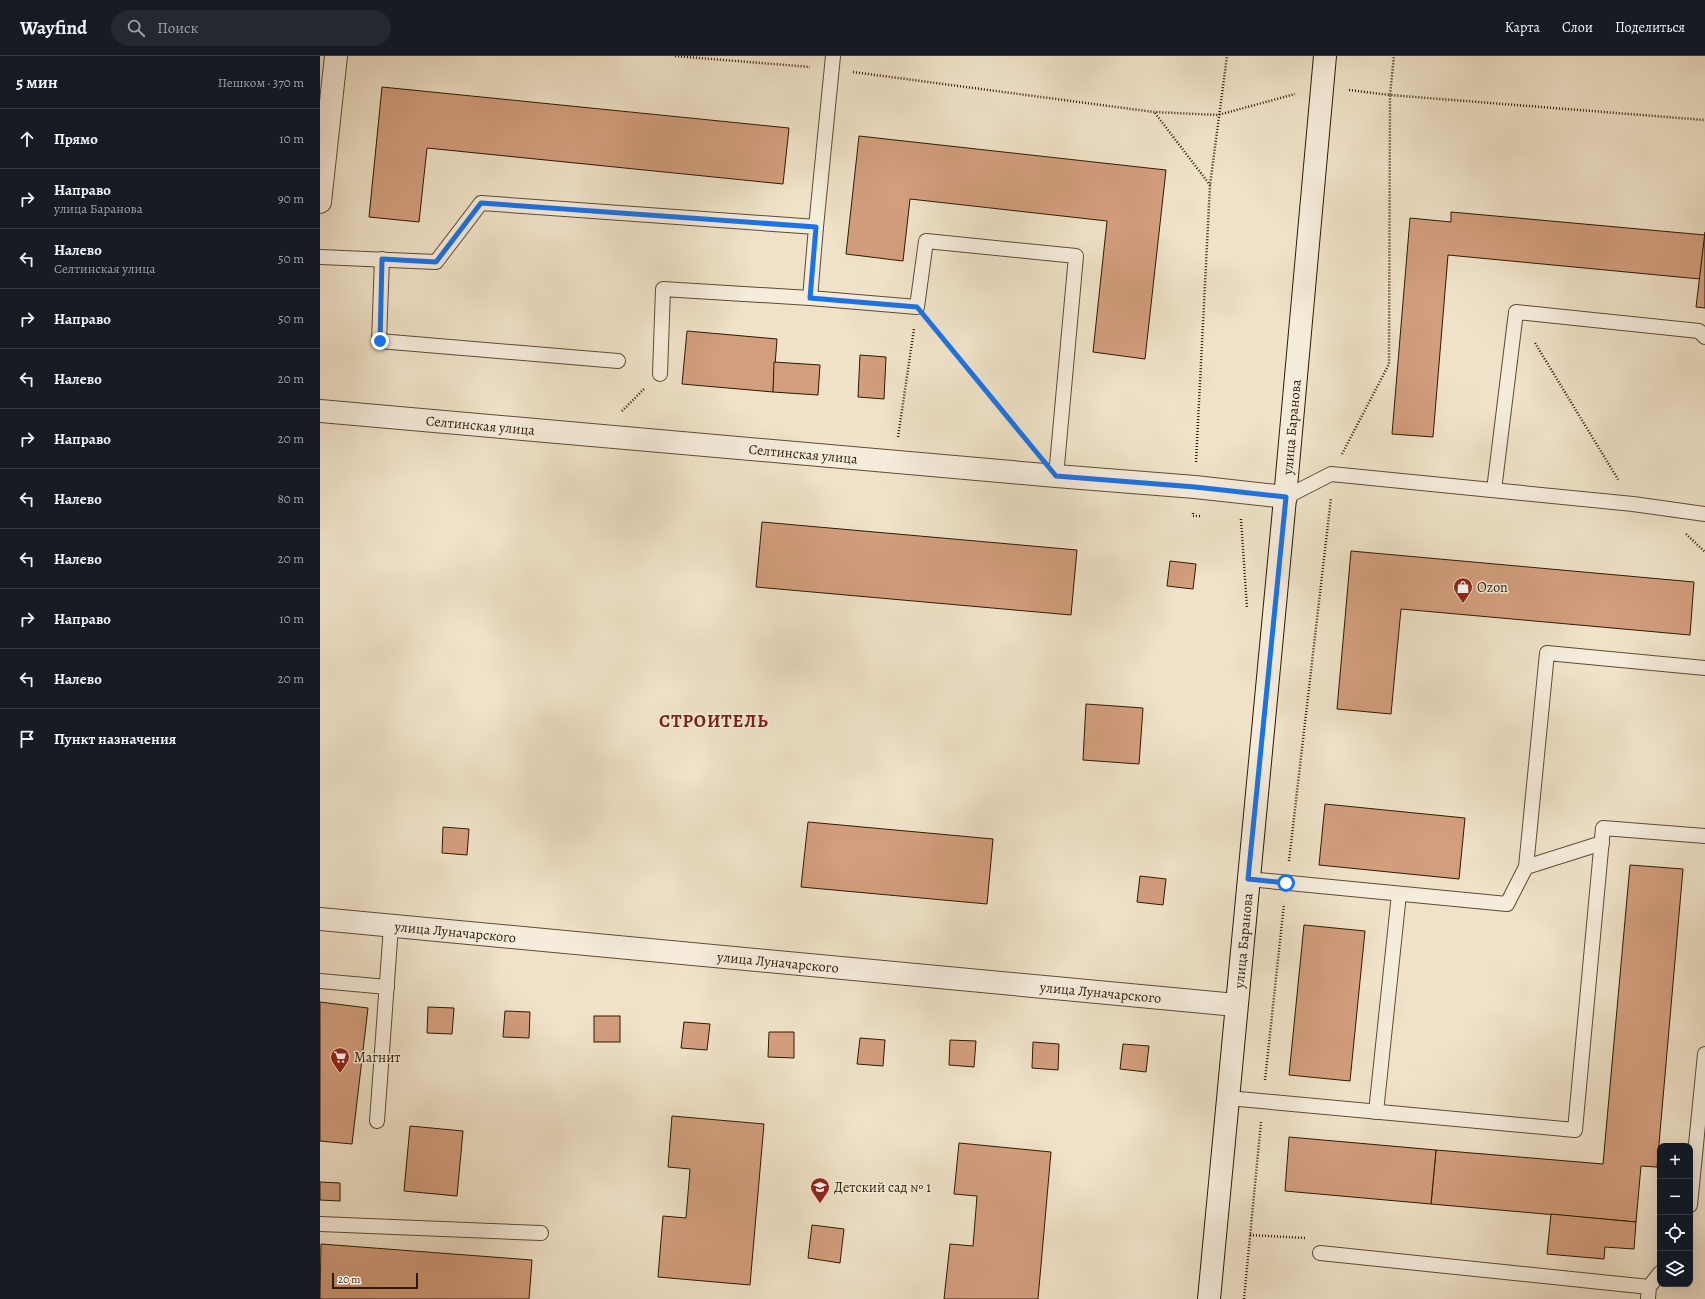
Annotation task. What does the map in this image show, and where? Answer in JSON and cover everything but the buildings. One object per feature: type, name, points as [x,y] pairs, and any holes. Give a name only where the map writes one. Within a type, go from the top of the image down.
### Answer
[{"type":"street","points":[[320,202],[336,56]]},
{"type":"street","name":"улица Баранова","points":[[1209,1299],[1248,879],[1286,497],[1321,87],[1325,56]]},
{"type":"street","name":"Селтинская улица","points":[[320,411],[1195,487],[1286,497]]},
{"type":"street","name":"улица Луначарского","points":[[320,919],[1236,1006]]},
{"type":"lane","points":[[810,298],[833,63]]},
{"type":"lane","points":[[320,257],[436,262],[481,203],[816,227]]},
{"type":"lane","points":[[660,374],[663,289],[810,298],[917,307],[926,241],[1076,256],[1056,476]]},
{"type":"lane","points":[[382,259],[380,341],[618,361]]},
{"type":"lane","points":[[1494,490],[1516,312],[1699,331],[1705,337]]},
{"type":"lane","points":[[1286,497],[1332,474],[1633,504],[1705,514]]},
{"type":"lane","points":[[1248,879],[1507,904],[1526,867],[1547,653],[1705,668]]},
{"type":"lane","points":[[1228,1098],[1575,1130],[1603,828],[1705,836]]},
{"type":"lane","points":[[1526,867],[1602,843]]},
{"type":"lane","points":[[1376,1112],[1399,894]]},
{"type":"lane","points":[[377,1121],[391,926]]},
{"type":"lane","points":[[320,981],[387,987]]},
{"type":"lane","points":[[1693,1179],[1705,1054]]},
{"type":"lane","points":[[320,1224],[541,1233]]},
{"type":"lane","points":[[1320,1253],[1648,1293],[1657,1278]]},
{"type":"path","points":[[676,56],[833,63],[1154,112],[1218,115],[1321,87],[1390,95],[1705,120]]},
{"type":"path","points":[[1195,487],[1210,185],[1218,115],[1227,56]]},
{"type":"path","points":[[1244,1299],[1286,883],[1332,492],[1332,474],[1389,364],[1390,95],[1394,56]]},
{"type":"path","points":[[1154,112],[1210,185]]},
{"type":"path","points":[[894,462],[917,307]]},
{"type":"path","points":[[917,307],[1056,476]]},
{"type":"path","points":[[1516,312],[1633,504]]},
{"type":"path","points":[[598,436],[660,374]]},
{"type":"path","points":[[1685,533],[1705,552]]},
{"type":"path","points":[[1250,1235],[1320,1239],[1320,1253]]},
{"type":"place","name":"Ozon","points":[[1463,604]]},
{"type":"place","name":"Магнит","points":[[340,1074]]},
{"type":"place","name":"Детский сад № 1","points":[[820,1204]]},
{"type":"district","name":"СТРОИТЕЛЬ","points":[[714,721]]},
{"type":"route","points":[[380,341],[382,259],[436,262],[481,203],[816,227],[810,298],[917,307],[1056,476],[1195,487],[1286,497],[1248,879],[1286,883]]}]
